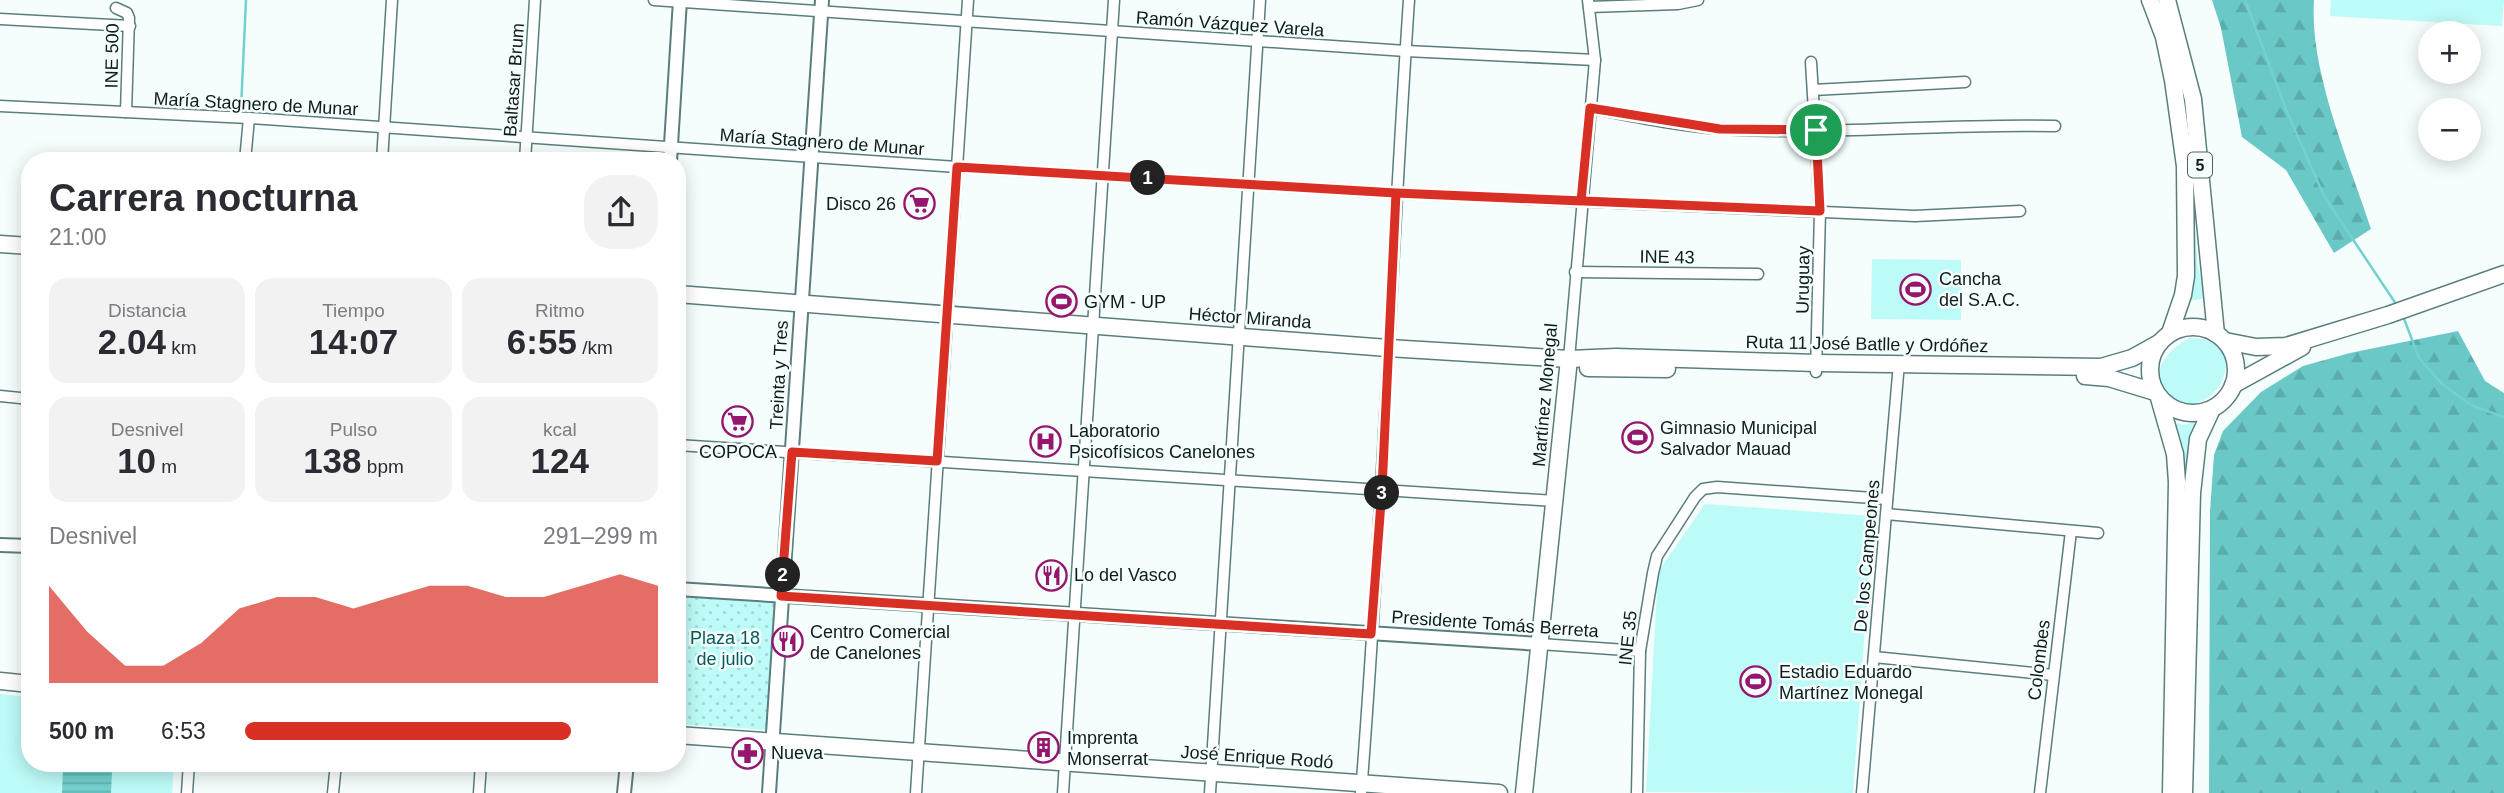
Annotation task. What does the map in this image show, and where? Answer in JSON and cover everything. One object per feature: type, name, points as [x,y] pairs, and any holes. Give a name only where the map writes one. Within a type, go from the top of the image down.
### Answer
[{"type":"highway","name":"5","points":[[2150,0],[2164,37],[2185,166],[2186,276],[2183,295],[2165,338]]},
{"type":"highway","name":"5","points":[[2166,0],[2193,99],[2220,337]]},
{"type":"highway","points":[[0,243],[21,245]]},
{"type":"highway","points":[[2171,793],[2177,482],[2175,454],[2149,372],[2153,352],[2165,338],[2188,327],[2198,327],[2220,337],[2270,348],[2286,346],[2388,315],[2504,274]]},
{"type":"highway","name":"Héctor Miranda","points":[[686,295],[1568,363]]},
{"type":"highway","points":[[2233,386],[2319,336]]},
{"type":"highway","points":[[2184,793],[2193,484],[2198,439],[2212,409],[2228,395],[2233,386],[2235,362],[2220,337]]},
{"type":"highway","name":"Ruta 11 José Batlle y Ordóñez","points":[[1568,363],[1616,357],[1816,368],[2101,367],[2132,358],[2165,338]]},
{"type":"highway","name":"Martínez Monegal","points":[[1524,793],[1568,363]]},
{"type":"highway","name":"Ruta 11 José Batlle y Ordóñez","points":[[1899,368],[2093,376],[2109,378],[2157,395]]},
{"type":"highway","points":[[2157,395],[2175,410],[2193,414],[2212,409]]},
{"type":"highway","points":[[0,681],[21,683]]},
{"type":"highway","name":"José Enrique Rodó","points":[[686,736],[1211,773],[1362,788],[1499,793]]},
{"type":"street","points":[[383,152],[392,0]]},
{"type":"street","name":"Baltasar Brum","points":[[525,152],[535,0]]},
{"type":"street","name":"Ramón Vázquez Varela","points":[[654,0],[822,6],[1112,32],[1595,61]]},
{"type":"street","points":[[916,793],[968,0]]},
{"type":"street","points":[[1063,793],[1114,0]]},
{"type":"street","points":[[1210,793],[1260,0]]},
{"type":"street","points":[[1362,788],[1382,489],[1396,193],[1409,0]]},
{"type":"street","points":[[1589,4],[1678,4],[1698,0]]},
{"type":"street","points":[[670,152],[680,1]]},
{"type":"street","name":"Martínez Monegal","points":[[1568,363],[1595,61],[1589,4]]},
{"type":"street","name":"Treinta y Tres","points":[[769,793],[822,6]]},
{"type":"street","name":"INE 500","points":[[116,8],[127,12],[130,26],[126,113]]},
{"type":"street","points":[[0,19],[130,26]]},
{"type":"street","name":"Uruguay","points":[[1811,62],[1820,211],[1816,368]]},
{"type":"street","points":[[1813,90],[1965,82]]},
{"type":"street","name":"María Stagnero de Munar","points":[[0,106],[249,118],[526,138],[652,152]]},
{"type":"street","points":[[1590,108],[1720,129],[2055,126]]},
{"type":"street","points":[[246,152],[249,118]]},
{"type":"street","name":"María Stagnero de Munar","points":[[686,154],[811,157],[1396,193],[1915,216],[2020,211]]},
{"type":"street","name":"INE 43","points":[[1575,272],[1758,274]]},
{"type":"street","name":"De los Campeones","points":[[1862,793],[1899,368]]},
{"type":"street","points":[[0,397],[21,398]]},
{"type":"street","points":[[686,446],[1555,501]]},
{"type":"street","name":"INE 35","points":[[1637,793],[1640,650],[1657,556],[1695,497],[1703,489],[1717,487],[1887,499]]},
{"type":"street","points":[[1886,514],[2098,533]]},
{"type":"street","name":"Colombes","points":[[2040,793],[2071,531]]},
{"type":"street","points":[[0,545],[21,546]]},
{"type":"street","name":"Presidente Tomás Berreta","points":[[686,590],[1640,650]]},
{"type":"street","points":[[1874,657],[2053,676]]},
{"type":"street","points":[[187,793],[189,772]]},
{"type":"street","points":[[333,793],[335,772]]},
{"type":"street","points":[[479,793],[480,772]]},
{"type":"street","points":[[624,793],[626,772]]},
{"type":"green space","points":[[2212,0],[2314,0],[2314,27],[2324,86],[2371,229],[2334,253],[2286,170],[2242,137],[2221,28]]},
{"type":"green space","points":[[2331,0],[2504,0],[2502,26],[2481,25],[2481,21],[2418,21],[2330,16]]},
{"type":"green space","points":[[2193,205],[2198,267],[2206,298],[2189,301]]},
{"type":"green space","name":"Cancha del S.A.C.","points":[[1872,259],[1961,260],[1961,320],[1871,319]]},
{"type":"green space","points":[[2458,331],[2485,381],[2504,393],[2504,793],[2209,793],[2210,511],[2214,455],[2223,431],[2261,392],[2303,366],[2350,353]]},
{"type":"green space","points":[[2190,338],[2210,341],[2221,350],[2226,362],[2224,376],[2206,399],[2192,405],[2175,404],[2163,394],[2159,373],[2170,352]]},
{"type":"green space","points":[[2197,421],[2186,475],[2183,526],[2181,458],[2176,423],[2184,425]]},
{"type":"green space","name":"Estadio Eduardo Martínez Monegal","points":[[1705,504],[1873,516],[1853,793],[1646,792],[1658,572]]},
{"type":"green space","name":"Plaza 18 de julio","points":[[686,597],[775,602],[768,730],[686,725]]},
{"type":"green space","points":[[0,694],[21,696],[21,772],[173,772],[172,793],[0,793]]},
{"type":"shaded area","points":[[63,772],[112,772],[111,793],[62,793]]},
{"type":"waterway","points":[[241,109],[246,0]]},
{"type":"waterway","points":[[2245,0],[2287,112],[2324,196],[2398,307]]},
{"type":"waterway","points":[[2403,316],[2419,358],[2441,383],[2471,405],[2504,417]]},
{"type":"place","name":"Disco 26","points":[[919,204]]},
{"type":"place","name":"Cancha del S.A.C.","points":[[1916,289]]},
{"type":"place","name":"GYM - UP","points":[[1061,302]]},
{"type":"place","name":"COPOCA","points":[[738,422]]},
{"type":"place","name":"Gimnasio Municipal Salvador Mauad","points":[[1637,438]]},
{"type":"place","name":"Laboratorio Psicofísicos Canelones","points":[[1046,441]]},
{"type":"place","name":"Lo del Vasco","points":[[1051,575]]},
{"type":"place","name":"Centro Comercial de Canelones","points":[[787,642]]},
{"type":"place","name":"Estadio Eduardo Martínez Monegal","points":[[1756,682]]},
{"type":"place","name":"Imprenta Monserrat","points":[[1044,748]]},
{"type":"place","name":"Nueva","points":[[748,753]]},
{"type":"route","points":[[1816,130],[1720,129],[1590,108],[1581,201],[1396,193],[1382,489],[1371,634],[781,596],[792,452],[937,461],[957,167],[1396,193],[1488,197],[1820,211],[1816,130]]}]
